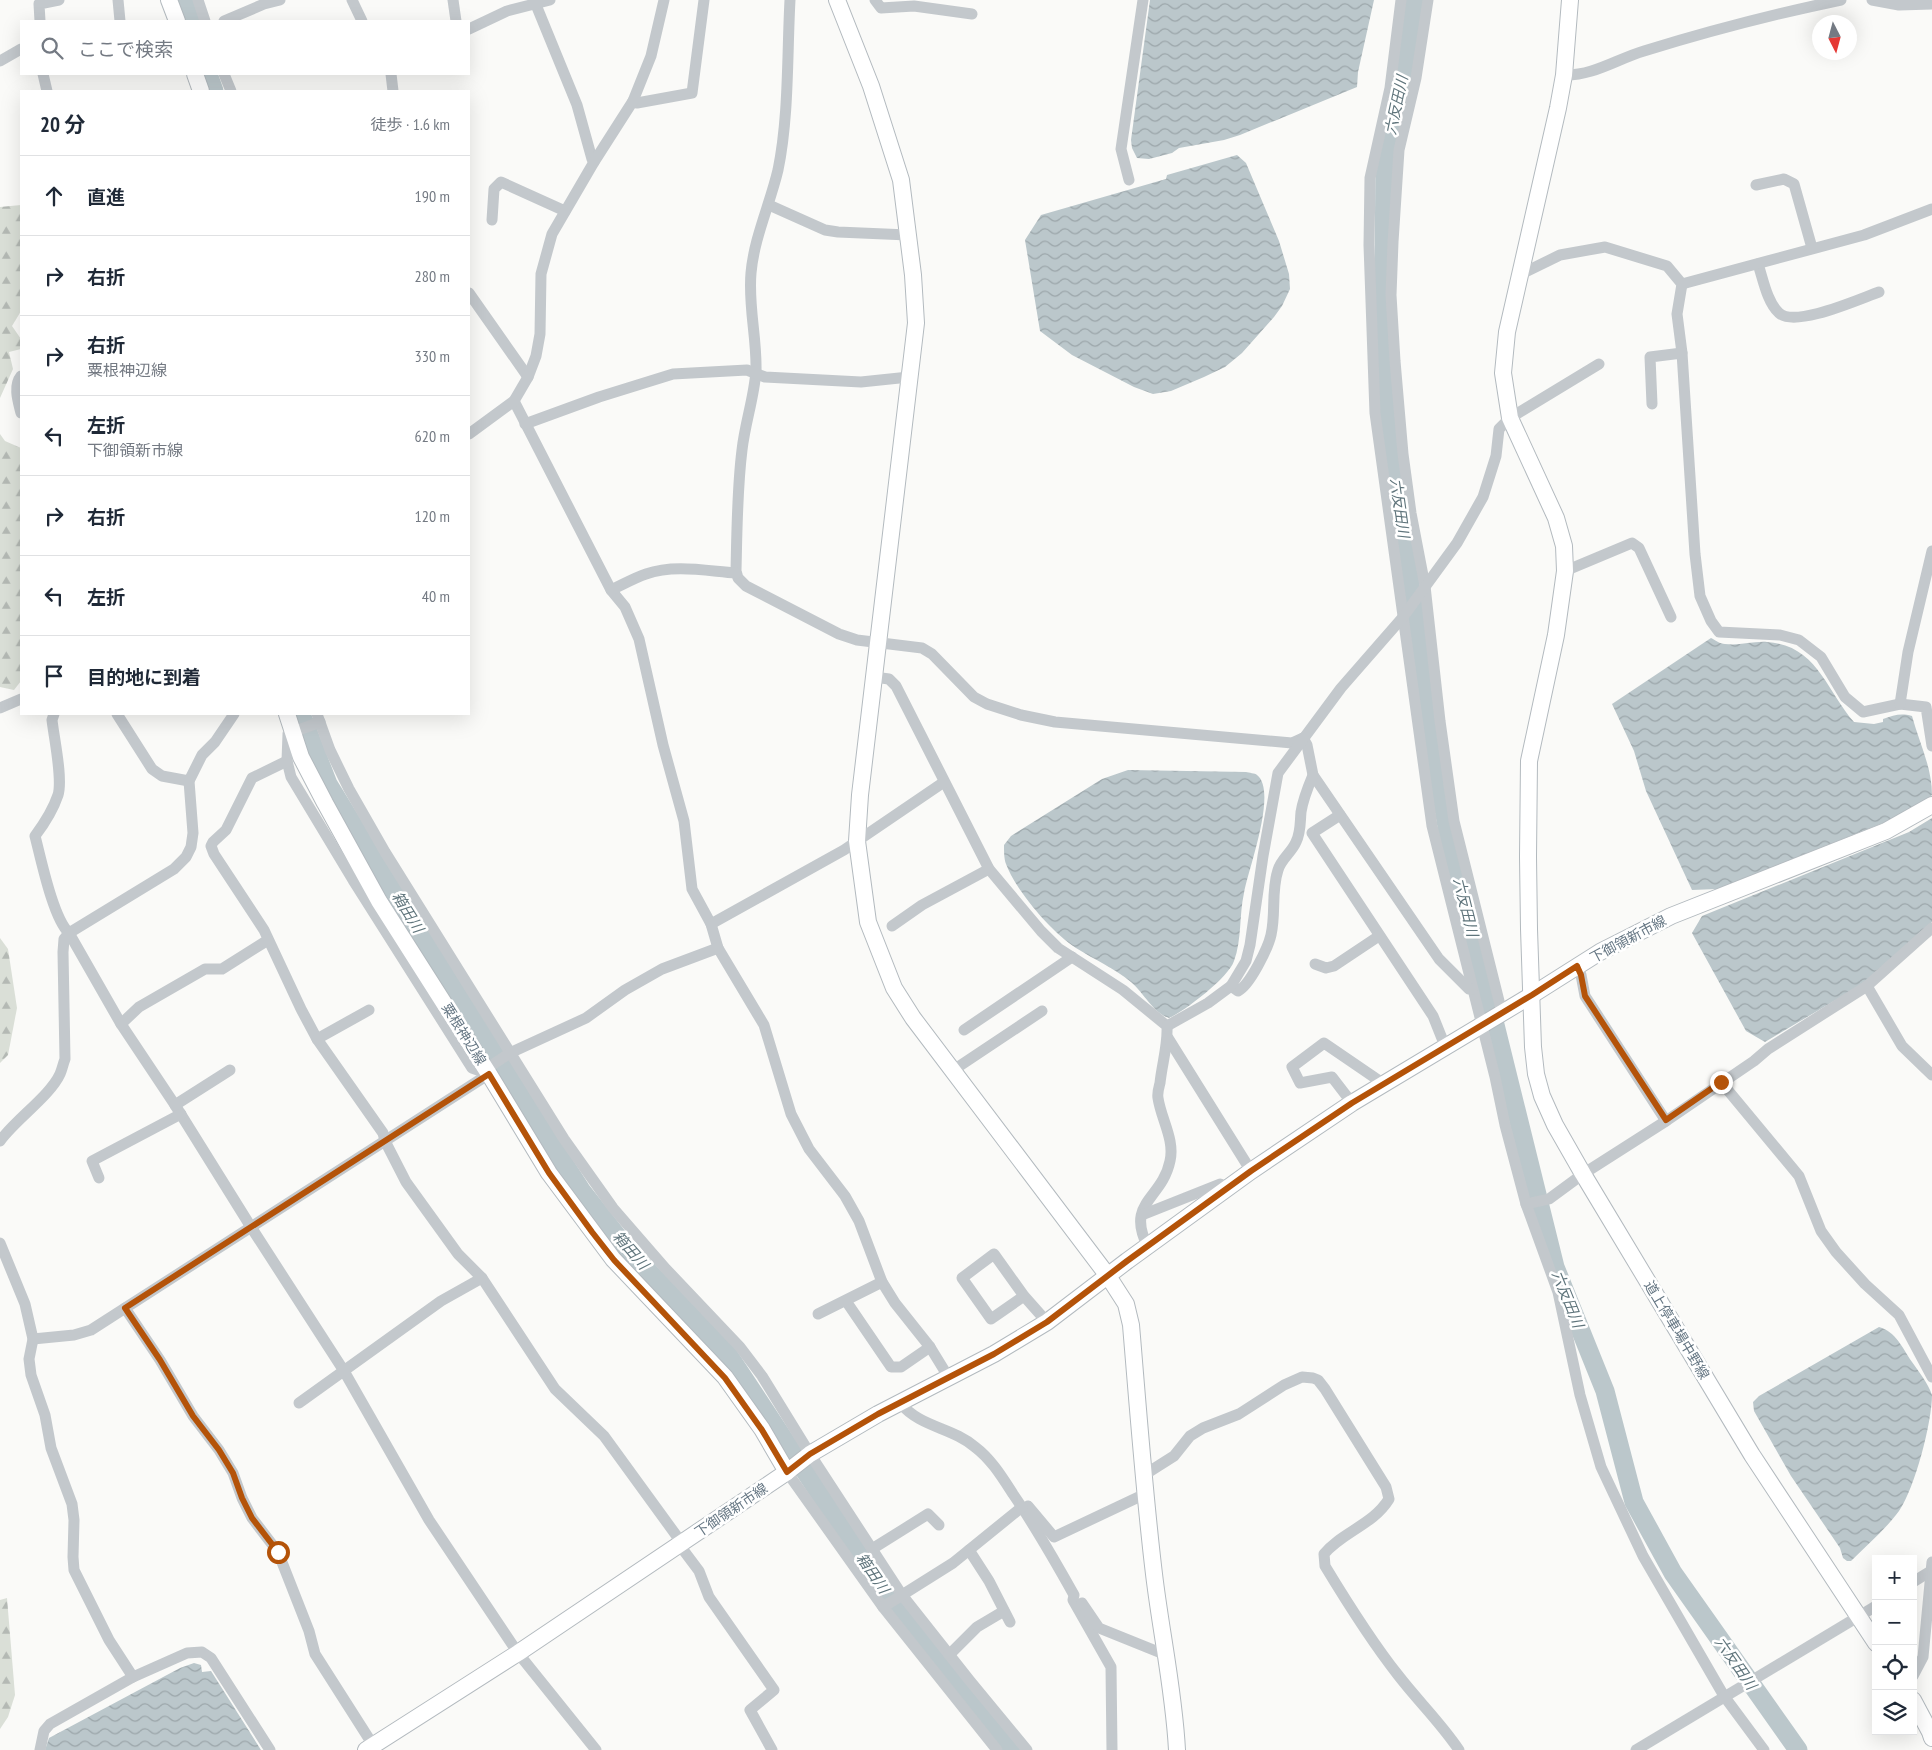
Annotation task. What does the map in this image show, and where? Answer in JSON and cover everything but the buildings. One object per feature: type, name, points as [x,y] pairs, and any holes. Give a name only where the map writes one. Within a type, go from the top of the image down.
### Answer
[{"type":"main road","points":[[169,0],[177,20]]},
{"type":"main road","points":[[837,0],[871,86],[901,180],[913,275],[916,323],[860,795],[857,841],[868,922],[894,988],[913,1018],[1108,1276],[1126,1304],[1131,1325],[1145,1494],[1176,1750]]},
{"type":"main road","name":"道上停車場中野線","points":[[1570,0],[1564,75],[1507,332],[1503,373],[1510,418],[1556,518],[1564,546],[1565,571],[1556,635],[1529,761],[1528,858],[1533,1047],[1536,1074],[1542,1096],[1555,1125],[1583,1174],[1752,1455],[1872,1637]]},
{"type":"main road","points":[[195,75],[202,90]]},
{"type":"main road","name":"粟根神辺線","points":[[288,715],[301,756],[379,900],[488,1072],[549,1173],[614,1260],[725,1378],[790,1469]]},
{"type":"main road","name":"下御領新市線","points":[[377,1747],[809,1456],[878,1414],[949,1378],[1047,1322],[1251,1171],[1352,1103],[1577,966],[1636,932],[1671,916],[1886,831],[1932,805]]},
{"type":"main road","points":[[1917,1708],[1932,1738]]},
{"type":"street","points":[[40,20],[39,4],[59,0]]},
{"type":"street","points":[[118,0],[120,20]]},
{"type":"street","points":[[198,0],[206,20]]},
{"type":"street","points":[[226,20],[264,4],[280,0]]},
{"type":"street","points":[[352,0],[362,20]]},
{"type":"street","points":[[453,0],[456,20]]},
{"type":"street","points":[[470,28],[507,11],[534,2],[550,0]]},
{"type":"street","points":[[470,433],[514,401],[528,377],[536,356],[540,334],[541,274],[552,234],[594,162],[633,101],[651,56],[664,0]]},
{"type":"street","points":[[633,101],[637,103],[692,93],[704,0]]},
{"type":"street","points":[[790,0],[782,145],[750,274],[756,374],[742,447],[739,477],[736,573],[746,586],[839,634],[857,640],[922,648],[932,654],[974,697],[987,704],[1021,715],[1055,722],[1292,743],[1303,738]]},
{"type":"street","points":[[875,0],[881,8],[914,6],[972,14]]},
{"type":"street","points":[[1128,180],[1121,149],[1143,0]]},
{"type":"street","points":[[1401,0],[1390,88],[1370,178],[1369,245],[1375,413],[1405,615],[1432,826],[1472,988],[1483,1024],[1526,1204],[1558,1292],[1580,1394],[1601,1467],[1643,1556],[1727,1695],[1764,1750]]},
{"type":"street","points":[[1428,0],[1416,78],[1400,150],[1393,242],[1392,295],[1395,361],[1403,454],[1424,588],[1454,821],[1501,1014]]},
{"type":"street","points":[[1564,75],[1594,71],[1651,49],[1763,17],[1828,1],[1841,0]]},
{"type":"street","points":[[1872,0],[1899,5],[1932,4]]},
{"type":"street","points":[[534,2],[577,105],[594,162]]},
{"type":"street","points":[[0,61],[20,50]]},
{"type":"street","points":[[43,75],[47,90]]},
{"type":"street","points":[[224,75],[231,90]]},
{"type":"street","points":[[391,75],[392,90]]},
{"type":"street","points":[[1756,185],[1784,179],[1794,184],[1812,248]]},
{"type":"street","points":[[492,220],[494,189],[501,182],[566,210]]},
{"type":"street","points":[[768,206],[825,230],[908,235]]},
{"type":"street","points":[[1682,284],[1864,235],[1932,209]]},
{"type":"street","points":[[1520,274],[1560,254],[1605,247],[1666,266],[1682,284]]},
{"type":"street","points":[[1758,264],[1772,303],[1784,317],[1808,316],[1878,292]]},
{"type":"street","points":[[1682,284],[1677,314],[1682,353],[1695,554],[1700,596],[1711,621],[1719,632],[1780,635],[1798,640],[1821,658],[1845,697],[1863,712],[1900,704],[1926,708],[1932,746]]},
{"type":"street","points":[[470,294],[528,377]]},
{"type":"street","points":[[1652,404],[1650,357],[1682,353]]},
{"type":"street","points":[[1167,1026],[1208,1003],[1231,986],[1246,961],[1278,773],[1341,688],[1405,615],[1457,543],[1483,497],[1496,456],[1499,429],[1510,418],[1599,364]]},
{"type":"street","points":[[525,424],[600,397],[673,374],[747,370],[765,377],[861,382],[909,377]]},
{"type":"street","points":[[20,378],[17,384],[20,409]]},
{"type":"street","points":[[514,401],[611,590],[625,607],[640,639],[663,745],[684,821],[692,889],[712,924],[718,948],[764,1025],[791,1114],[809,1149],[845,1196],[859,1221],[882,1282],[895,1303],[930,1347],[949,1378]]},
{"type":"street","points":[[1565,571],[1632,543],[1639,548],[1671,616]]},
{"type":"street","points":[[1900,704],[1908,652],[1932,551]]},
{"type":"street","points":[[611,590],[647,574],[664,570],[684,569],[736,573]]},
{"type":"street","points":[[874,677],[889,679],[896,686],[989,869],[1041,931],[1058,948],[1123,990],[1167,1026],[1168,1038],[1158,1097],[1168,1133],[1171,1160],[1166,1176],[1143,1208],[1140,1231],[1148,1247]]},
{"type":"street","points":[[0,708],[20,699]]},
{"type":"street","points":[[54,715],[52,720],[58,793],[46,822],[35,836],[63,928],[69,933],[121,1024],[178,1109],[251,1228],[344,1371],[430,1520],[518,1653],[596,1750]]},
{"type":"street","points":[[118,715],[152,769],[162,776],[189,781]]},
{"type":"street","points":[[0,1142],[6,1132],[51,1087],[60,1075],[65,1059],[64,939],[69,933],[174,869],[186,857],[193,847],[189,781],[202,755],[215,742],[233,715]]},
{"type":"street","points":[[488,1072],[472,1068],[291,777],[287,761],[288,734],[293,731],[318,718],[330,750],[349,790],[390,860],[564,1139],[613,1208],[740,1347],[762,1376],[809,1456],[902,1595],[1021,1748]]},
{"type":"street","points":[[1303,738],[1307,745],[1313,775],[1340,815],[1439,959],[1469,989],[1472,988]]},
{"type":"street","points":[[193,847],[210,846],[226,830],[252,778],[287,761]]},
{"type":"street","points":[[1231,986],[1238,991],[1244,988],[1271,936],[1278,870],[1286,855],[1296,843],[1300,830],[1305,794],[1313,775]]},
{"type":"street","points":[[712,924],[857,841],[944,782]]},
{"type":"street","points":[[1340,815],[1312,833],[1433,1016],[1445,1046]]},
{"type":"street","points":[[210,846],[264,930],[317,1039],[383,1133],[385,1141],[406,1182],[458,1254],[482,1278],[555,1389],[604,1436],[676,1535],[684,1551],[699,1571],[708,1597],[774,1690],[750,1710],[772,1750]]},
{"type":"street","points":[[892,926],[922,905],[989,869]]},
{"type":"street","points":[[1526,1204],[1549,1199],[1583,1174],[1754,1061],[1768,1048],[1867,986],[1932,928]]},
{"type":"street","points":[[1315,964],[1326,968],[1334,966],[1379,936]]},
{"type":"street","points":[[121,1024],[139,1007],[205,969],[222,969],[268,940]]},
{"type":"street","points":[[33,1339],[74,1335],[90,1330],[385,1141],[488,1072],[510,1053],[586,1018],[625,990],[662,969],[718,948]]},
{"type":"street","points":[[964,1030],[1072,957]]},
{"type":"street","points":[[1577,966],[1581,975],[1585,996],[1666,1120]]},
{"type":"street","points":[[1867,986],[1902,1046],[1932,1075]]},
{"type":"street","points":[[317,1039],[369,1010]]},
{"type":"street","points":[[952,1071],[1042,1011]]},
{"type":"street","points":[[1168,1038],[1251,1171]]},
{"type":"street","points":[[1352,1103],[1332,1077],[1300,1083],[1292,1067],[1324,1043],[1384,1084]]},
{"type":"street","points":[[99,1178],[92,1161],[178,1109],[230,1070]]},
{"type":"street","points":[[1721,1082],[1799,1176],[1821,1231],[1836,1252],[1865,1284],[1899,1315],[1932,1377]]},
{"type":"street","points":[[1142,1216],[1220,1184],[1228,1188]]},
{"type":"street","points":[[0,1243],[25,1304],[33,1339],[29,1359],[31,1375],[45,1415],[51,1448],[72,1504],[74,1520],[74,1570],[109,1640],[133,1678]]},
{"type":"street","points":[[1024,1296],[991,1319],[962,1278],[994,1254],[1024,1296],[1047,1322]]},
{"type":"street","points":[[299,1403],[441,1300],[482,1278]]},
{"type":"street","points":[[818,1314],[882,1282]]},
{"type":"street","points":[[846,1301],[892,1367],[900,1367],[930,1347]]},
{"type":"street","points":[[125,1308],[160,1360],[193,1416],[219,1450],[233,1473],[252,1518],[278,1552],[309,1631],[315,1654],[377,1747]]},
{"type":"street","points":[[1144,1475],[1174,1456],[1190,1436],[1203,1428],[1239,1414],[1302,1377],[1318,1380],[1386,1487],[1389,1499],[1384,1508],[1365,1524],[1329,1548],[1324,1554],[1325,1566],[1365,1632],[1438,1721],[1459,1750]]},
{"type":"street","points":[[900,1404],[916,1419],[973,1445],[997,1470],[1020,1503],[1074,1595],[1078,1596],[1099,1628],[1166,1656]]},
{"type":"street","points":[[790,1469],[883,1607],[997,1750]]},
{"type":"street","points":[[883,1607],[953,1564],[1020,1503],[1022,1498],[1054,1537],[1145,1494]]},
{"type":"street","points":[[872,1550],[928,1514],[939,1526]]},
{"type":"street","points":[[968,1550],[989,1581],[1010,1622]]},
{"type":"street","points":[[1917,1668],[1923,1657],[1932,1562]]},
{"type":"street","points":[[1917,1579],[1931,1570]]},
{"type":"street","points":[[1074,1595],[1073,1600],[1110,1667],[1112,1750]]},
{"type":"street","points":[[1636,1750],[1872,1608]]},
{"type":"street","points":[[949,1655],[978,1627],[1004,1611]]},
{"type":"street","points":[[40,1750],[44,1731],[50,1724],[133,1678],[187,1653],[202,1652],[211,1658],[270,1750]]},
{"type":"green space","points":[[20,205],[20,313],[12,326],[20,338],[20,349],[9,352],[13,369],[0,398],[0,207]]},
{"type":"green space","points":[[0,434],[5,441],[20,448],[20,682],[14,690],[0,687]]},
{"type":"green space","points":[[0,938],[8,949],[17,1008],[8,1055],[0,1063]]},
{"type":"green space","points":[[7,1598],[15,1695],[8,1717],[0,1729],[0,1600]]},
{"type":"water","points":[[1150,0],[1374,0],[1358,72],[1357,87],[1240,135],[1224,140],[1179,148],[1172,153],[1149,159],[1137,158],[1132,148],[1131,140]]},
{"type":"water","points":[[1237,155],[1246,163],[1279,241],[1289,274],[1290,289],[1274,317],[1242,353],[1225,367],[1204,377],[1171,391],[1153,394],[1134,387],[1072,355],[1040,331],[1025,240],[1041,215],[1166,179],[1167,175]]},
{"type":"water","points":[[1711,638],[1721,643],[1730,644],[1767,642],[1784,645],[1798,651],[1819,671],[1854,722],[1874,724],[1894,716],[1912,716],[1928,765],[1932,795],[1916,808],[1883,823],[1717,889],[1692,890],[1646,791],[1634,751],[1612,704]]},
{"type":"water","points":[[1128,770],[1246,772],[1256,774],[1263,784],[1263,813],[1244,893],[1237,953],[1234,961],[1224,976],[1206,993],[1169,1018],[1158,1012],[1136,986],[1125,977],[1076,948],[1056,932],[1026,898],[1011,875],[1005,860],[1004,845],[1011,836],[1102,779]]},
{"type":"water","points":[[1932,818],[1932,922],[1861,985],[1765,1042],[1746,1031],[1692,933],[1702,916],[1909,832]]},
{"type":"water","points":[[1879,1327],[1894,1336],[1923,1378],[1932,1395],[1931,1407],[1922,1454],[1905,1501],[1894,1518],[1882,1531],[1851,1561],[1847,1561],[1843,1558],[1840,1548],[1791,1476],[1754,1411],[1753,1402],[1759,1396]]},
{"type":"water","points":[[194,1663],[201,1665],[202,1672],[211,1671],[261,1750],[45,1750],[49,1738],[180,1668]]},
{"type":"waterway","name":"箱田川","points":[[183,0],[191,20]]},
{"type":"waterway","name":"六反田川","points":[[1414,0],[1404,67],[1385,158],[1383,384],[1423,681],[1449,839],[1555,1267],[1605,1391],[1634,1502],[1673,1573],[1798,1750]]},
{"type":"waterway","name":"箱田川","points":[[208,75],[214,90]]},
{"type":"waterway","name":"箱田川","points":[[301,715],[328,784],[516,1089],[581,1190],[629,1251],[727,1353],[886,1594],[1014,1750]]},
{"type":"route","points":[[278,1552],[252,1518],[233,1473],[219,1450],[193,1416],[160,1360],[125,1308],[489,1074],[549,1173],[592,1232],[614,1260],[725,1378],[762,1430],[787,1472],[810,1454],[878,1414],[994,1354],[1047,1322],[1251,1171],[1352,1103],[1577,966],[1581,975],[1585,996],[1666,1120],[1721,1082]]}]
